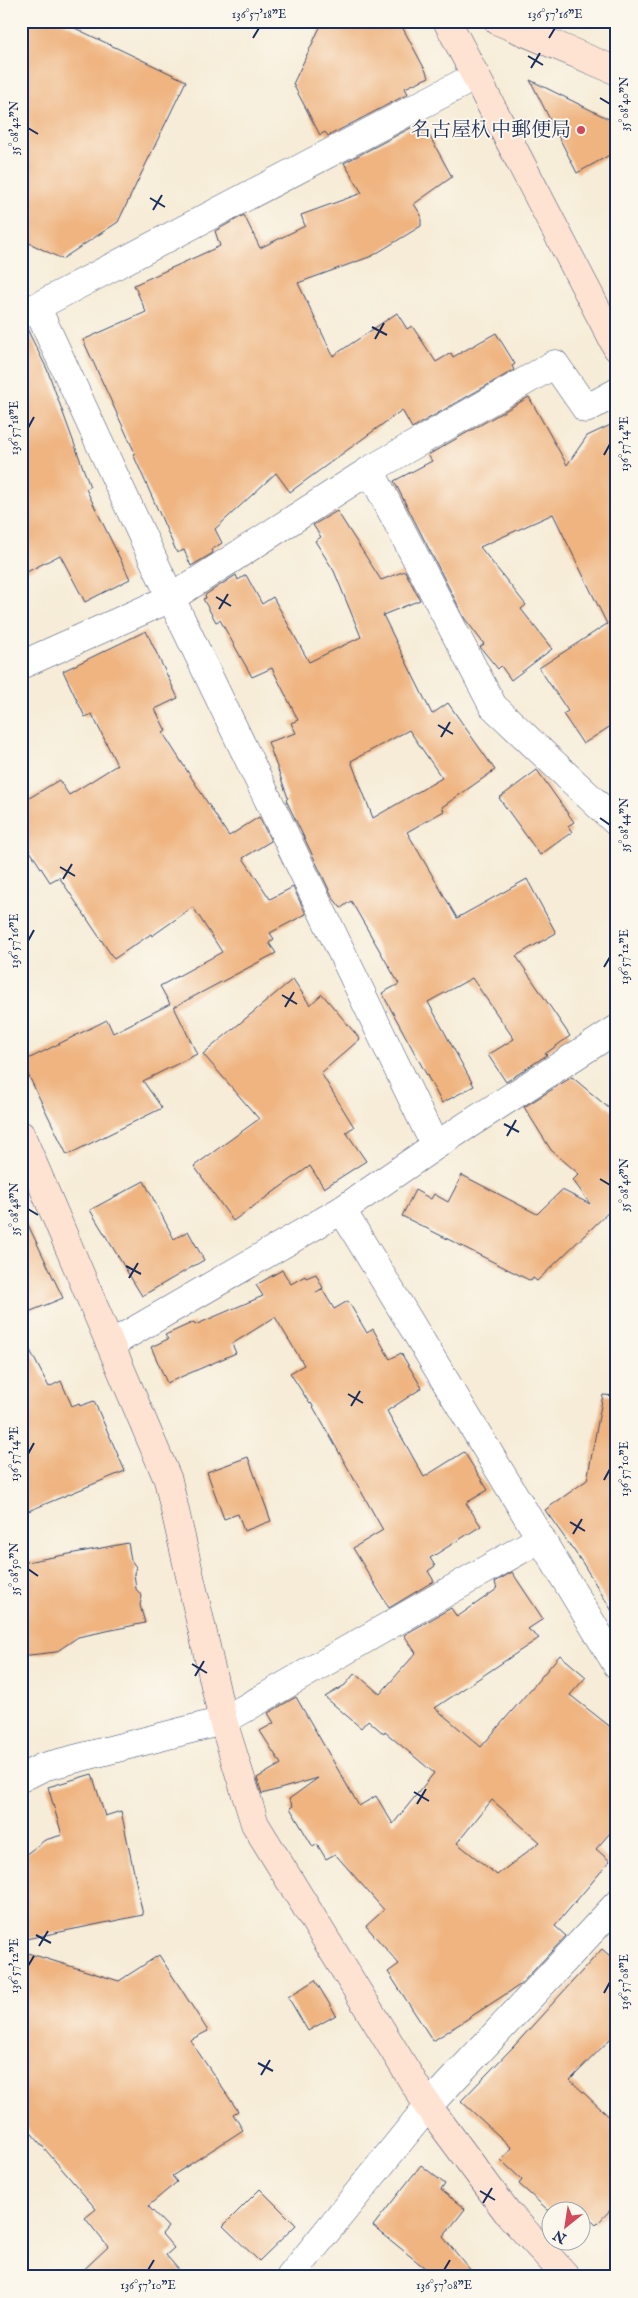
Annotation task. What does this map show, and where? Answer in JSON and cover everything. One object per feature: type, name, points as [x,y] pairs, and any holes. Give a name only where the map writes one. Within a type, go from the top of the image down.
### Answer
[{"type":"street","points":[[447,21],[617,348]]},
{"type":"street","points":[[498,21],[617,71]]},
{"type":"street","points":[[434,1146],[170,598],[29,311],[476,76]]},
{"type":"street","points":[[21,665],[170,598],[370,470],[555,364],[586,409],[617,392]]},
{"type":"street","points":[[370,470],[493,706],[617,823]]},
{"type":"street","points":[[111,1344],[342,1210],[434,1146],[617,1029]]},
{"type":"street","points":[[21,1135],[168,1480],[223,1721],[255,1824],[428,2106],[507,2212],[567,2277]]},
{"type":"street","points":[[342,1210],[617,1665]]},
{"type":"street","points":[[21,1778],[43,1767],[223,1721],[541,1538]]},
{"type":"street","points":[[290,2277],[428,2106],[617,1904]]},
{"type":"building","points":[[21,21],[60,21],[186,81],[118,222],[62,259],[21,239]]},
{"type":"building","points":[[323,21],[399,21],[429,77],[405,88],[408,94],[328,136],[325,132],[320,135],[293,84]]},
{"type":"building","points":[[530,80],[617,123],[617,151],[577,173]]},
{"type":"building","points":[[422,122],[452,177],[414,204],[421,215],[421,226],[372,256],[298,283],[333,356],[397,313],[407,329],[412,326],[436,362],[451,353],[453,357],[496,333],[515,364],[512,366],[514,370],[412,428],[402,410],[290,492],[276,473],[215,529],[222,543],[211,550],[213,553],[191,566],[184,550],[177,553],[133,454],[135,453],[83,340],[146,312],[134,285],[220,246],[215,231],[244,215],[260,248],[305,226],[301,215],[362,193],[344,163]]},
{"type":"building","points":[[27,329],[47,369],[90,487],[86,489],[130,579],[85,602],[60,555],[21,575],[21,330]]},
{"type":"building","points":[[529,397],[567,465],[587,436],[617,422],[617,722],[583,744],[563,714],[568,711],[539,668],[607,624],[553,514],[480,547],[526,605],[521,609],[552,649],[511,680],[501,666],[498,669],[480,647],[484,644],[465,619],[394,481],[432,461],[428,455]]},
{"type":"building","points":[[337,511],[381,580],[405,571],[420,600],[383,615],[432,714],[448,703],[495,770],[442,807],[444,811],[407,832],[457,918],[527,879],[556,933],[516,956],[570,1036],[545,1054],[547,1055],[506,1082],[488,1055],[514,1039],[472,978],[428,1002],[474,1086],[442,1103],[382,993],[399,984],[351,901],[341,908],[333,898],[286,800],[288,798],[268,742],[296,733],[291,723],[298,720],[272,668],[252,677],[220,620],[216,622],[203,599],[206,598],[205,595],[236,575],[238,580],[246,575],[262,604],[273,597],[309,662],[361,637],[334,571],[315,541],[321,537],[313,525]],"holes":[[[409,730],[442,778],[373,818],[351,761]]]},
{"type":"building","points":[[146,631],[178,698],[155,709],[166,731],[163,733],[229,836],[259,817],[271,841],[243,858],[270,899],[293,887],[306,914],[270,933],[274,939],[269,943],[276,953],[174,1007],[197,1054],[143,1081],[162,1108],[67,1155],[22,1062],[107,1020],[113,1033],[170,1004],[160,986],[222,952],[193,907],[152,936],[151,934],[114,959],[59,877],[50,882],[21,837],[21,803],[59,780],[69,795],[117,765],[92,714],[85,717],[63,671]]},
{"type":"building","points":[[537,770],[574,822],[568,826],[572,832],[540,855],[499,798]]},
{"type":"building","points":[[293,979],[310,1005],[322,994],[360,1039],[321,1073],[354,1127],[346,1132],[366,1161],[324,1188],[310,1166],[233,1221],[194,1166],[259,1119],[203,1054]]},
{"type":"building","points":[[572,1077],[617,1115],[617,1204],[537,1281],[533,1278],[531,1281],[402,1216],[415,1190],[431,1199],[434,1194],[448,1202],[462,1175],[537,1214],[562,1190],[590,1204],[573,1180],[579,1174],[551,1150],[524,1107]]},
{"type":"building","points":[[144,1181],[174,1239],[188,1231],[204,1260],[142,1296],[90,1210]]},
{"type":"building","points":[[21,1210],[63,1298],[21,1315]]},
{"type":"building","points":[[282,1270],[291,1284],[305,1276],[306,1278],[316,1274],[323,1288],[315,1293],[322,1289],[334,1309],[348,1301],[367,1333],[373,1329],[390,1359],[401,1353],[422,1388],[387,1411],[424,1477],[464,1452],[488,1490],[466,1503],[481,1526],[430,1558],[435,1566],[428,1571],[434,1581],[389,1608],[353,1548],[383,1530],[311,1403],[290,1373],[304,1365],[275,1317],[232,1344],[236,1353],[167,1383],[151,1347],[168,1339],[165,1335],[194,1322],[195,1325],[263,1296],[256,1285]]},
{"type":"building","points":[[21,1333],[49,1387],[61,1381],[72,1406],[79,1403],[80,1406],[94,1401],[125,1471],[21,1514]]},
{"type":"building","points":[[603,1395],[617,1396],[617,1619],[582,1562],[545,1510],[587,1480]]},
{"type":"building","points":[[248,1457],[271,1521],[244,1531],[238,1514],[224,1519],[207,1472]]},
{"type":"building","points":[[128,1543],[131,1560],[136,1567],[134,1573],[136,1589],[142,1596],[140,1605],[145,1623],[78,1637],[56,1652],[21,1656],[21,1563]]},
{"type":"building","points":[[512,1572],[543,1619],[528,1629],[539,1638],[435,1708],[481,1747],[560,1655],[586,1677],[570,1695],[617,1732],[617,1825],[596,1849],[610,1861],[555,1926],[566,1936],[520,1985],[433,2041],[388,1972],[399,1964],[366,1926],[384,1910],[335,1854],[326,1859],[317,1844],[313,1847],[290,1808],[293,1806],[289,1799],[318,1778],[262,1794],[257,1778],[281,1764],[260,1731],[274,1723],[268,1713],[296,1697],[359,1806],[376,1796],[393,1824],[434,1773],[368,1720],[361,1728],[325,1697],[345,1685],[355,1673],[380,1694],[416,1653],[404,1635],[451,1608],[457,1617],[497,1589],[495,1582]],"holes":[[[492,1800],[540,1842],[497,1875],[457,1843]]]},
{"type":"building","points":[[92,1774],[105,1816],[121,1811],[143,1915],[21,1940],[21,1858],[45,1840],[62,1835],[48,1787]]},
{"type":"building","points":[[602,1949],[617,1962],[617,2026],[613,2030],[616,2033],[570,2080],[617,2124],[617,2203],[596,2225],[590,2219],[590,2200],[540,2200],[540,2203],[519,2184],[522,2180],[501,2160],[512,2148],[461,2101]]},
{"type":"building","points":[[21,1951],[119,1981],[159,1955],[208,2031],[190,2040],[238,2111],[233,2114],[243,2130],[172,2176],[177,2182],[148,2206],[168,2227],[162,2234],[174,2248],[166,2255],[185,2277],[76,2277],[108,2247],[85,2218],[96,2209],[21,2121]]},
{"type":"building","points":[[315,1980],[336,2015],[308,2031],[288,1997]]},
{"type":"building","points":[[421,2165],[445,2184],[441,2190],[465,2209],[443,2237],[476,2277],[436,2277],[373,2226]]},
{"type":"building","points":[[260,2189],[296,2225],[259,2261],[223,2226]]},
{"type":"place","name":"名古屋杁中郵便局","points":[[581,130]]}]
